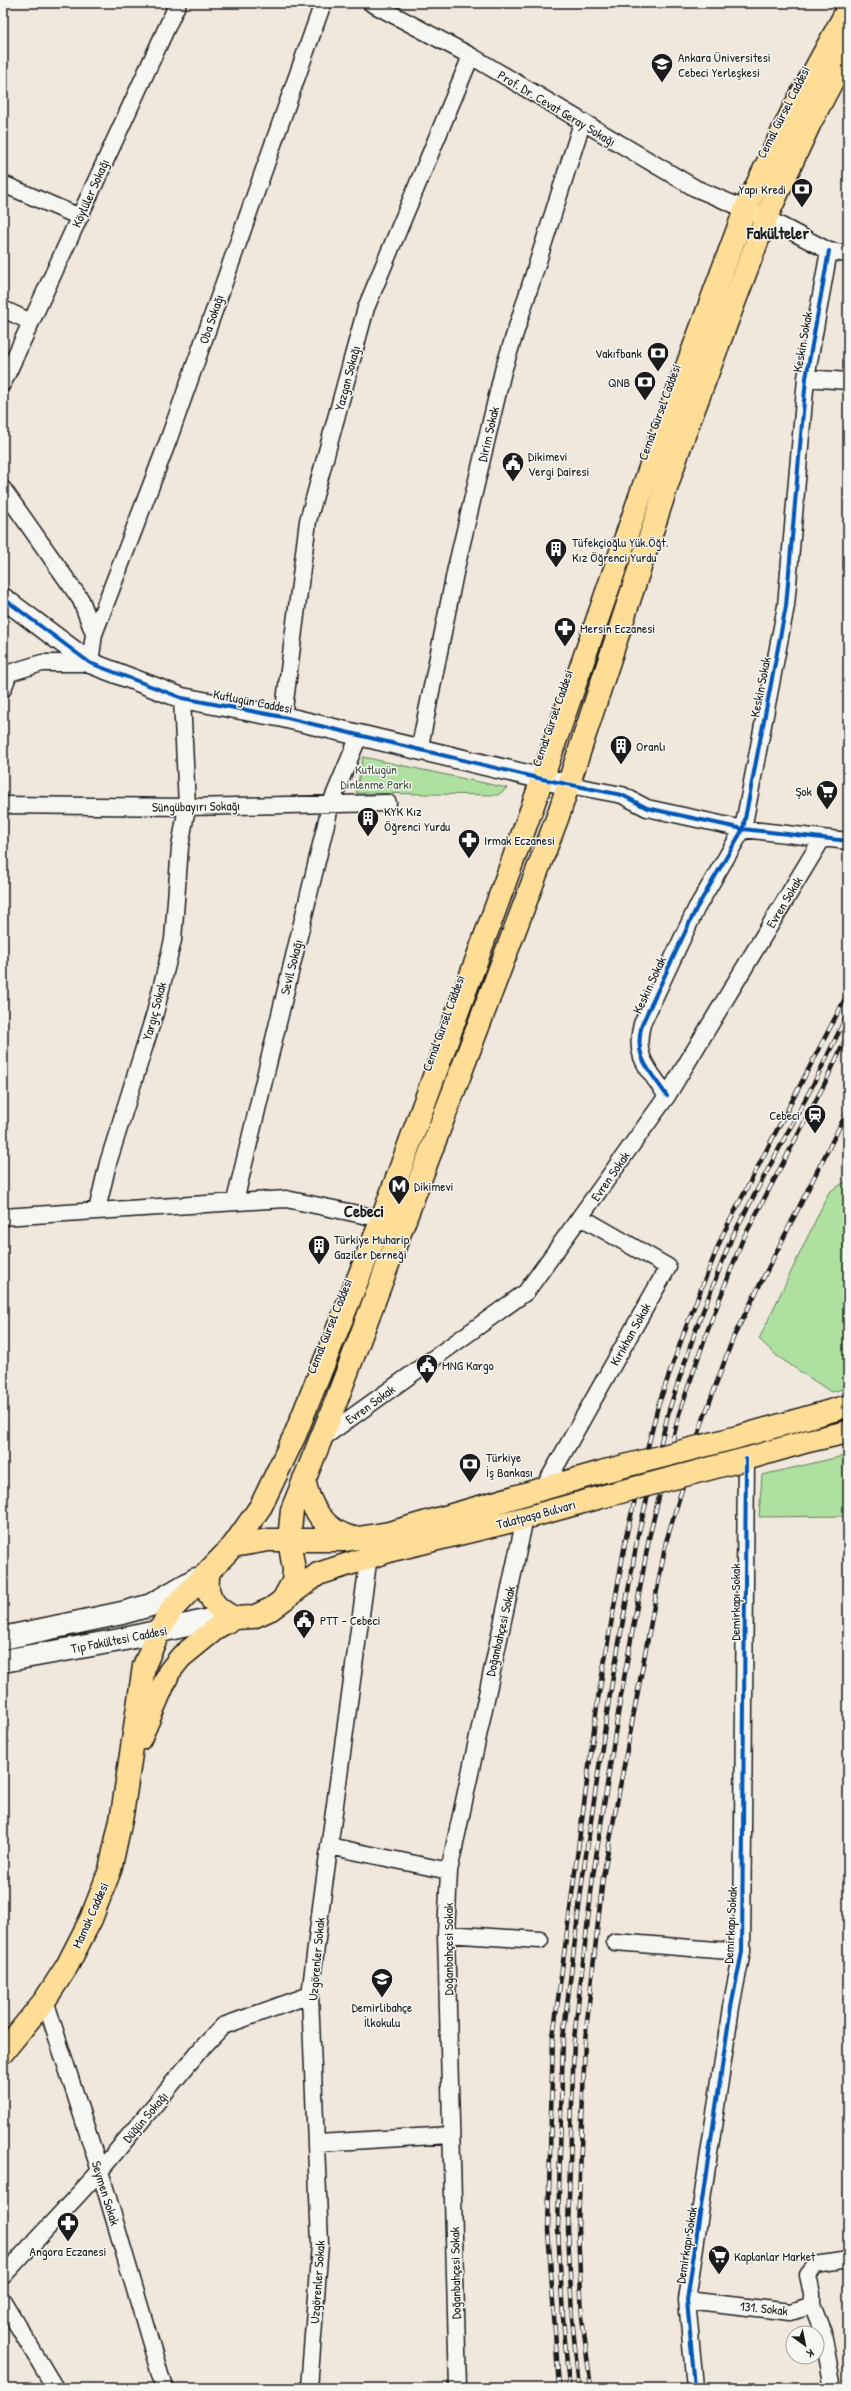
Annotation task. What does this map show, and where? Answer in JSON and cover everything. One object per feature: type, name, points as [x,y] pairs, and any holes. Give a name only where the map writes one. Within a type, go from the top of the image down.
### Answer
[{"type":"main road","name":"Cemal Gürsel Caddesi","points":[[234,1546],[261,1506],[282,1465],[346,1312],[382,1219],[542,779],[661,436],[745,210],[792,112],[848,9]]},
{"type":"main road","points":[[284,1598],[293,1582],[294,1570],[289,1540],[292,1510],[569,785],[681,443],[766,218],[810,123],[848,51]]},
{"type":"main road","name":"Talatpaşa Bulvarı","points":[[289,1540],[354,1538],[389,1533],[606,1471],[738,1437],[848,1406]]},
{"type":"main road","name":"Talatpaşa Bulvarı","points":[[235,1618],[253,1616],[271,1608],[318,1574],[369,1556],[525,1518],[808,1441],[848,1432]]},
{"type":"main road","points":[[304,1479],[309,1501],[324,1521],[332,1529],[354,1538]]},
{"type":"main road","points":[[235,1618],[218,1608],[209,1596],[206,1582],[209,1571],[234,1546],[268,1540],[289,1540]]},
{"type":"main road","name":"Mamak Caddesi","points":[[3,2052],[45,2000],[67,1966],[91,1919],[110,1870],[131,1758],[144,1666],[159,1631],[172,1609],[209,1571]]},
{"type":"main road","name":"Tıp Fakültesi Caddesi","points":[[3,1638],[122,1613],[151,1604],[209,1571]]},
{"type":"main road","name":"Mamak Caddesi","points":[[131,1758],[169,1672],[196,1643],[235,1618]]},
{"type":"main road","name":"Tıp Fakültesi Caddesi","points":[[3,1661],[214,1619],[235,1618]]},
{"type":"street","name":"Köylüler Sokağı","points":[[3,383],[178,3]]},
{"type":"street","name":"Oba Sokağı","points":[[90,664],[94,634],[168,441],[323,3]]},
{"type":"street","name":"Prof. Dr. Cevat Geray Sokağı","points":[[371,3],[471,56],[582,123],[695,188],[766,218],[829,251],[848,254]]},
{"type":"street","name":"Yazgan Sokağı","points":[[283,717],[308,521],[366,308],[471,56]]},
{"type":"street","name":"Dirim Sokak","points":[[419,751],[456,568],[503,372],[582,123]]},
{"type":"street","points":[[3,184],[80,217]]},
{"type":"street","name":"Keskin Sokak","points":[[667,1096],[639,1055],[638,1039],[642,1024],[696,909],[743,829],[786,606],[806,378],[829,251]]},
{"type":"street","points":[[3,309],[31,322]]},
{"type":"street","points":[[806,378],[848,381]]},
{"type":"street","points":[[3,489],[81,600],[94,634]]},
{"type":"street","name":"Kutlugün Caddesi","points":[[3,598],[90,664],[182,698],[283,717],[419,751],[569,785]]},
{"type":"street","points":[[3,689],[9,673],[42,663],[90,664]]},
{"type":"street","name":"Yargıç Sokak","points":[[97,1210],[108,1163],[156,1013],[173,940],[180,847],[187,807],[182,698]]},
{"type":"street","name":"Sevil Sokağı","points":[[235,1201],[331,803],[359,736]]},
{"type":"street","points":[[569,785],[622,795],[647,808],[743,829],[848,841]]},
{"type":"street","name":"Süngübayırı Sokağı","points":[[3,805],[187,807],[388,803]]},
{"type":"street","name":"Evren Sokak","points":[[320,1440],[526,1292],[581,1218],[667,1096],[822,839]]},
{"type":"street","points":[[3,1217],[235,1201],[286,1199],[382,1219]]},
{"type":"street","name":"Kırıkhan Sokak","points":[[543,1489],[668,1267],[581,1218]]},
{"type":"street","name":"Demirkapı Sokak","points":[[695,2388],[687,2300],[731,2007],[742,1952],[746,1459]]},
{"type":"street","name":"Doğanbahçesi Sokak","points":[[458,2388],[450,2135],[446,1934],[449,1871],[525,1518]]},
{"type":"street","name":"Uzgörenler Sokak","points":[[309,2388],[320,2244],[318,2143],[310,1995],[369,1556]]},
{"type":"street","points":[[329,1846],[449,1871]]},
{"type":"street","points":[[446,1934],[540,1940]]},
{"type":"street","points":[[615,1942],[742,1952]]},
{"type":"street","name":"Düğün Sokağı","points":[[3,2276],[100,2171],[200,2050],[223,2026],[257,2012],[310,1995]]},
{"type":"street","name":"Seymen Sokak","points":[[45,2000],[100,2171],[164,2388]]},
{"type":"street","points":[[318,2143],[450,2135]]},
{"type":"street","points":[[833,2388],[823,2333],[812,2305],[812,2294],[808,2274],[816,2265],[848,2260]]},
{"type":"street","name":"131. Sokak","points":[[687,2300],[791,2312],[812,2305]]},
{"type":"street","points":[[3,2301],[55,2388]]},
{"type":"green space","name":"Kutlugün Dinlenme Parkı","points":[[363,757],[507,788],[498,795],[356,793]]},
{"type":"green space","points":[[848,1180],[848,1388],[831,1392],[777,1356],[759,1339],[829,1192]]},
{"type":"green space","points":[[848,1455],[848,1516],[759,1517],[762,1475]]},
{"type":"railway","points":[[559,2388],[548,2230],[553,2037],[598,1699],[627,1532],[658,1406],[686,1327],[723,1234],[848,993]]},
{"type":"railway","points":[[569,2388],[558,2229],[563,2038],[583,1875],[609,1700],[638,1535],[669,1410],[696,1329],[732,1237],[815,1081],[848,1013]]},
{"type":"railway","points":[[579,2388],[572,2317],[568,2229],[574,2039],[593,1876],[620,1701],[649,1538],[679,1414],[707,1332],[742,1241],[824,1085],[848,1034]]},
{"type":"railway","points":[[591,2388],[582,2317],[578,2229],[585,2040],[603,1877],[666,1542],[702,1423],[733,1338],[848,1110]]},
{"type":"cycle path","points":[[667,1096],[644,1063],[641,1055],[640,1036],[642,1024],[696,909],[743,829],[786,606],[806,378],[829,251]]},
{"type":"cycle path","points":[[3,598],[90,663],[182,698],[283,717],[542,779],[622,795],[647,808],[743,829],[848,841]]},
{"type":"cycle path","points":[[695,2388],[687,2300],[731,2007],[742,1952],[746,1459]]},
{"type":"place","name":"Ankara Üniversitesi Cebeci Yerleşkesi","points":[[662,84]]},
{"type":"place","name":"Yapı Kredi","points":[[802,208]]},
{"type":"place","name":"Vakıfbank","points":[[658,372]]},
{"type":"place","name":"QNB","points":[[645,402]]},
{"type":"place","name":"Dikimevi Vergi Dairesi","points":[[513,482]]},
{"type":"place","name":"Tüfekçioğlu Yük.Öğt. Kız Öğrenci Yurdu","points":[[556,568]]},
{"type":"place","name":"Mersin Eczanesi","points":[[565,648]]},
{"type":"place","name":"Oranlı","points":[[621,766]]},
{"type":"place","name":"Şok","points":[[827,810]]},
{"type":"place","name":"KYK Kız Öğrenci Yurdu","points":[[368,838]]},
{"type":"place","name":"Irmak Eczanesi","points":[[469,860]]},
{"type":"place","name":"Cebeci","points":[[815,1134]]},
{"type":"place","name":"Dikimevi","points":[[399,1206]]},
{"type":"place","name":"Türkiye Muharip Gaziler Derneği","points":[[319,1266]]},
{"type":"place","name":"MNG Kargo","points":[[427,1384]]},
{"type":"place","name":"Türkiye İş Bankası","points":[[470,1484]]},
{"type":"place","name":"PTT - Cebeci","points":[[304,1640]]},
{"type":"place","name":"Demirlibahçe İlkokulu","points":[[382,1998]]},
{"type":"place","name":"Angora Eczanesi","points":[[68,2242]]},
{"type":"place","name":"Kaplanlar Market","points":[[719,2276]]},
{"type":"district","name":"Fakülteler","points":[[778,233]]},
{"type":"district","name":"Cebeci","points":[[364,1211]]}]
